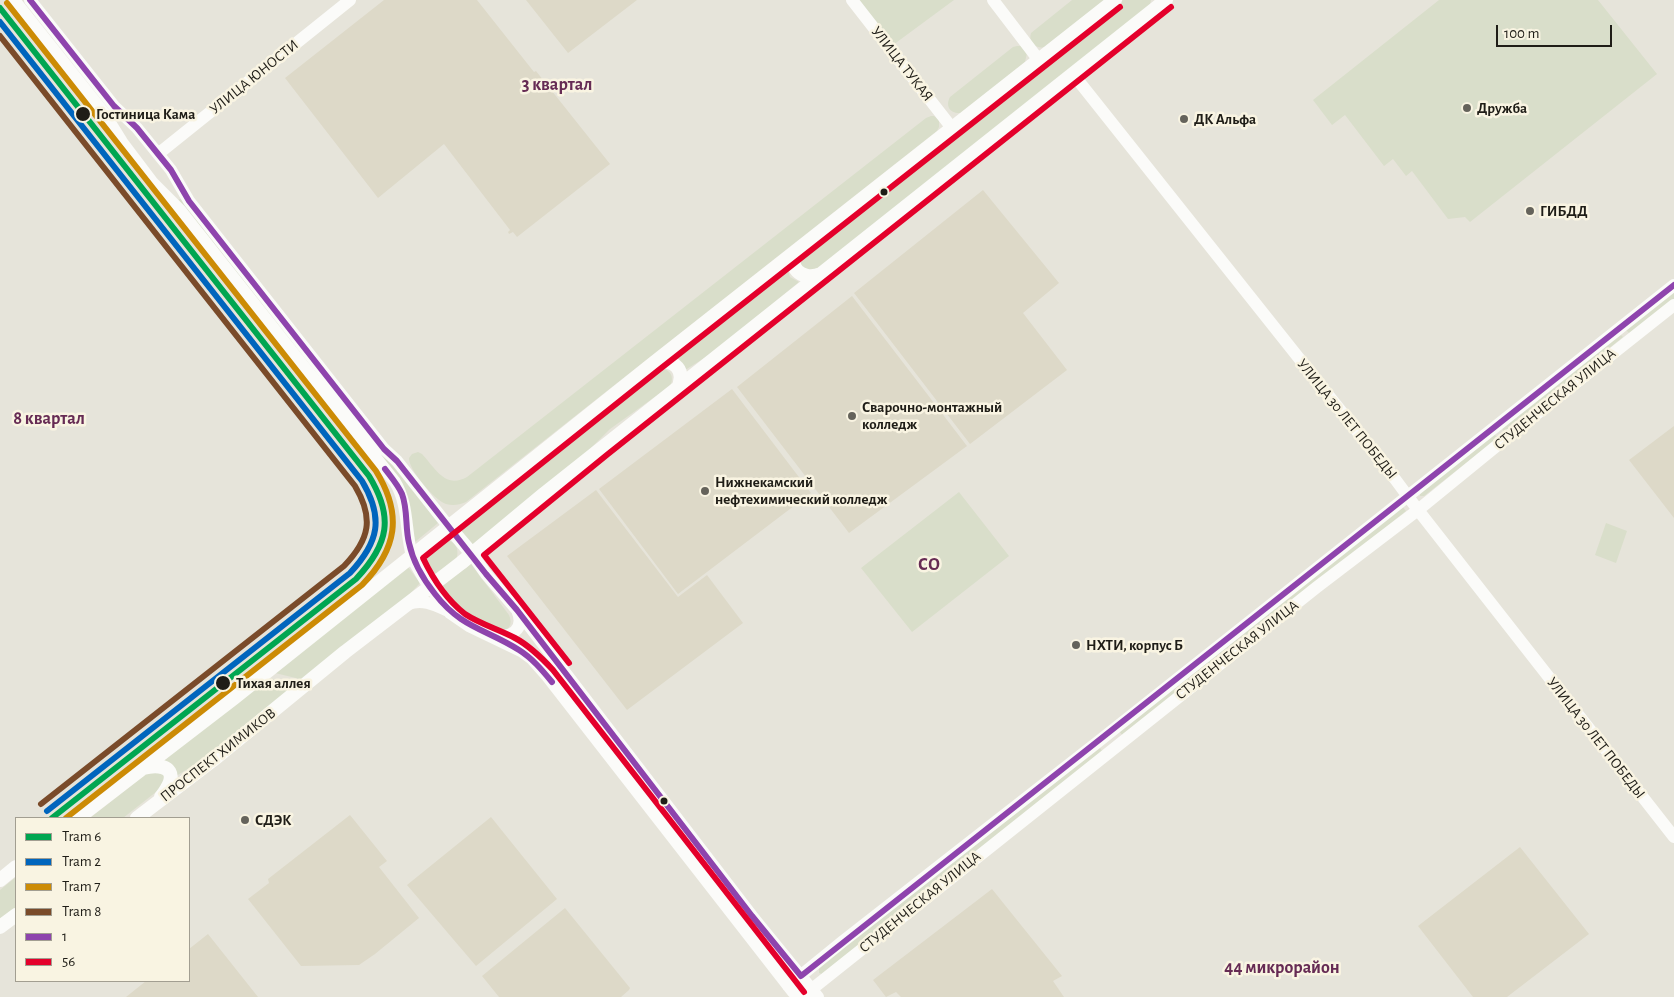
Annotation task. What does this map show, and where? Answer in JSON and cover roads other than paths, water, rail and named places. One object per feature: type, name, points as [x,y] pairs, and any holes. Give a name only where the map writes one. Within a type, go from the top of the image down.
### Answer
[{"type":"main road","points":[[14,0],[104,113],[122,142],[153,183],[180,210],[395,482],[403,498],[406,510],[407,535],[412,556],[430,587],[450,612]]},
{"type":"main road","points":[[30,0],[114,106],[124,118],[137,128],[171,170],[195,209],[384,449],[397,461],[486,574],[517,610],[752,916],[815,993]]},
{"type":"main road","name":"УЛИЦА ЮНОСТИ","points":[[158,154],[350,0]]},
{"type":"main road","name":"УЛИЦА ТУКАЯ","points":[[852,0],[952,128]]},
{"type":"main road","points":[[993,0],[1038,60]]},
{"type":"main road","points":[[79,817],[234,698],[655,362],[1115,0]]},
{"type":"main road","name":"ПРОСПЕКТ ХИМИКОВ","points":[[138,817],[220,755],[345,652],[472,554],[544,494],[1073,74],[1157,5],[1166,0]]},
{"type":"main road","name":"УЛИЦА 30 ЛЕТ ПОБЕДЫ","points":[[1073,74],[1408,496],[1674,837]]},
{"type":"main road","points":[[122,142],[121,135],[124,129],[137,128]]},
{"type":"main road","points":[[153,183],[163,186],[170,184],[172,179],[171,170]]},
{"type":"main road","points":[[800,248],[794,260],[798,271],[803,276],[809,277],[821,274]]},
{"type":"main road","name":"СТУДЕНЧЕСКАЯ УЛИЦА","points":[[788,986],[1099,742],[1674,285]]},
{"type":"main road","name":"СТУДЕНЧЕСКАЯ УЛИЦА","points":[[802,997],[815,993],[1122,742],[1317,587],[1418,510],[1510,434],[1674,305]]},
{"type":"main road","points":[[1615,332],[1621,330],[1626,333],[1627,339],[1624,344]]},
{"type":"main road","points":[[655,362],[666,361],[672,363],[677,368],[681,380],[676,390]]},
{"type":"main road","points":[[1499,424],[1497,431],[1500,434],[1504,436],[1510,434]]},
{"type":"main road","points":[[408,604],[422,602],[437,606],[450,612],[469,626],[521,651],[532,659],[570,705],[797,997]]},
{"type":"main road","points":[[487,635],[506,636],[515,632],[519,626],[520,619],[517,610]]},
{"type":"main road","points":[[532,659],[531,650],[535,647],[546,647]]},
{"type":"main road","points":[[1112,731],[1116,740],[1122,742]]},
{"type":"main road","points":[[1099,742],[1108,748],[1110,752]]},
{"type":"main road","points":[[141,769],[154,765],[165,768],[169,772],[170,783],[160,800]]},
{"type":"main road","points":[[0,880],[15,868]]},
{"type":"main road","points":[[0,927],[15,916]]},
{"type":"tram line","name":"7","points":[[7,3],[376,471],[385,487],[393,517],[389,545],[374,572],[362,585],[67,817]]},
{"type":"tram line","name":"6","points":[[0,8],[369,476],[377,491],[385,517],[381,542],[367,566],[356,579],[53,817]]},
{"type":"tram line","name":"2","points":[[0,22],[362,481],[369,494],[376,518],[375,529],[367,551],[350,573],[47,811]]},
{"type":"tram line","name":"8","points":[[0,36],[355,486],[365,508],[367,518],[364,537],[353,556],[344,566],[41,804]]},
{"type":"place","name":"Дружба","points":[[1467,108]]},
{"type":"place","name":"Гостиница Кама","points":[[83,114]]},
{"type":"place","name":"ДК Альфа","points":[[1184,119]]},
{"type":"place","name":"ГИБДД","points":[[1530,211]]},
{"type":"place","name":"Сварочно-монтажный колледж","points":[[852,416]]},
{"type":"place","name":"Нижнекамский нефтехимический колледж","points":[[705,491]]},
{"type":"place","name":"НХТИ, корпус Б","points":[[1076,645]]},
{"type":"place","name":"Тихая аллея","points":[[223,683]]},
{"type":"place","name":"СДЭК","points":[[245,820]]},
{"type":"district","name":"3 квартал","points":[[557,85]]},
{"type":"district","name":"8 квартал","points":[[49,419]]},
{"type":"district","name":"СО","points":[[929,565]]},
{"type":"district","name":"44 микрорайон","points":[[1282,968]]}]
